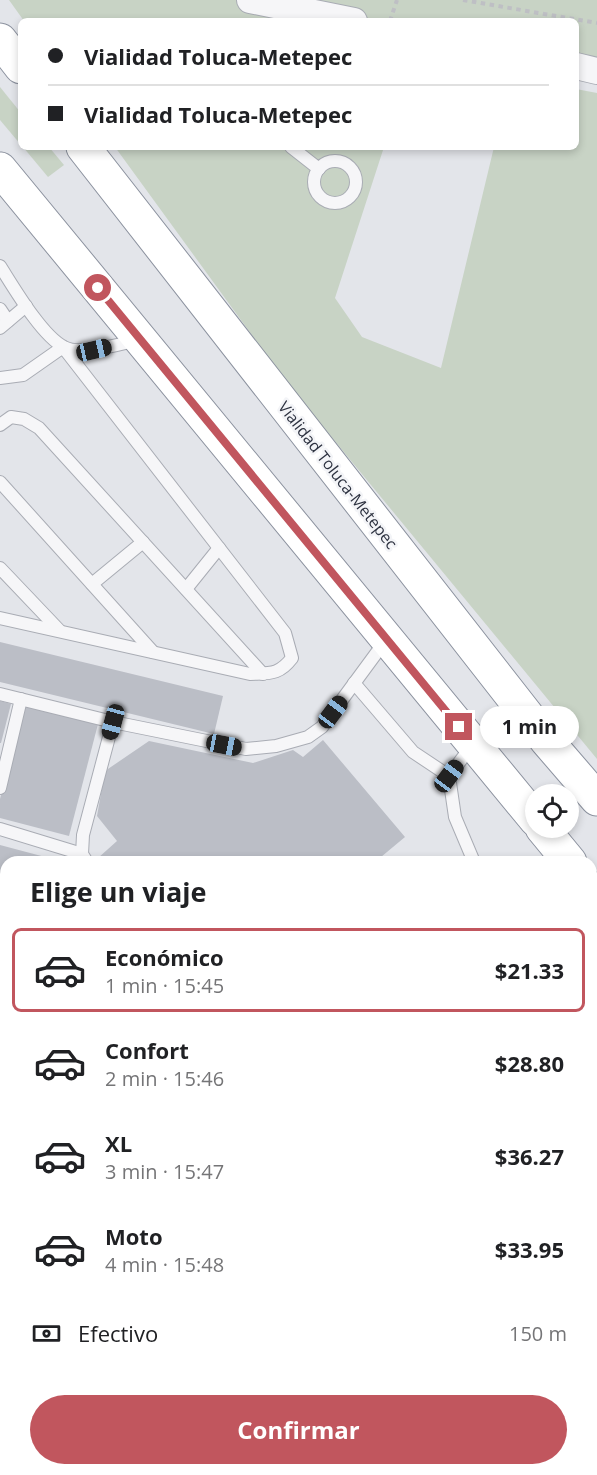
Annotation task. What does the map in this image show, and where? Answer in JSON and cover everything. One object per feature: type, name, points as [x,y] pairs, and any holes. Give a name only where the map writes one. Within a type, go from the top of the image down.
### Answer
[{"type":"highway","points":[[0,40],[18,63]]},
{"type":"highway","name":"Vialidad Toluca-Metepec","points":[[97,157],[547,741],[597,800]]},
{"type":"highway","points":[[0,169],[525,807]]},
{"type":"highway","points":[[550,838],[565,856]]},
{"type":"street","points":[[250,0],[339,18]]},
{"type":"street","points":[[579,67],[597,71]]},
{"type":"lane","points":[[295,150],[319,170]]},
{"type":"lane","points":[[0,266],[26,306],[63,347],[285,633],[292,658],[276,673],[250,674],[0,618]]},
{"type":"lane","points":[[0,309],[4,325],[26,306]]},
{"type":"lane","points":[[0,378],[23,375],[63,347],[94,350],[140,339]]},
{"type":"lane","points":[[0,425],[11,417],[24,418],[39,428],[263,674]]},
{"type":"lane","points":[[0,482],[153,652]]},
{"type":"lane","points":[[92,584],[143,542]]},
{"type":"lane","points":[[186,589],[219,548]]},
{"type":"lane","points":[[0,568],[60,631]]},
{"type":"lane","points":[[0,694],[113,722],[246,749],[276,746],[308,737],[322,727],[387,639]]},
{"type":"lane","points":[[354,683],[412,752],[449,776]]},
{"type":"lane","points":[[0,788],[21,699]]},
{"type":"lane","points":[[85,856],[83,835],[113,722]]},
{"type":"lane","points":[[471,856],[455,817],[449,776],[473,744]]},
{"type":"lane","points":[[0,829],[79,856]]},
{"type":"path","points":[[391,18],[397,0]]},
{"type":"path","points":[[463,0],[568,18]]},
{"type":"path","points":[[579,20],[597,23]]},
{"type":"green space","points":[[9,0],[597,0],[597,77],[579,74],[579,18],[22,18]]},
{"type":"green space","points":[[0,87],[18,109],[18,141],[0,120]]},
{"type":"green space","points":[[579,90],[597,93],[597,759],[286,382],[117,150],[383,150],[335,298],[362,337],[441,368],[493,150],[579,150]]},
{"type":"green space","points":[[26,150],[52,150],[64,165],[48,177]]},
{"type":"building","points":[[0,642],[223,696],[214,734],[0,682]]},
{"type":"building","points":[[0,701],[11,704],[1,743],[0,743]]},
{"type":"building","points":[[24,705],[98,724],[69,836],[0,818],[0,799]]},
{"type":"building","points":[[323,740],[405,837],[382,856],[100,856],[117,841],[97,816],[105,771],[149,741],[253,763],[293,750],[303,757]]},
{"type":"building","points":[[0,845],[41,856],[0,856]]},
{"type":"route","points":[[98,288],[459,727]]}]
